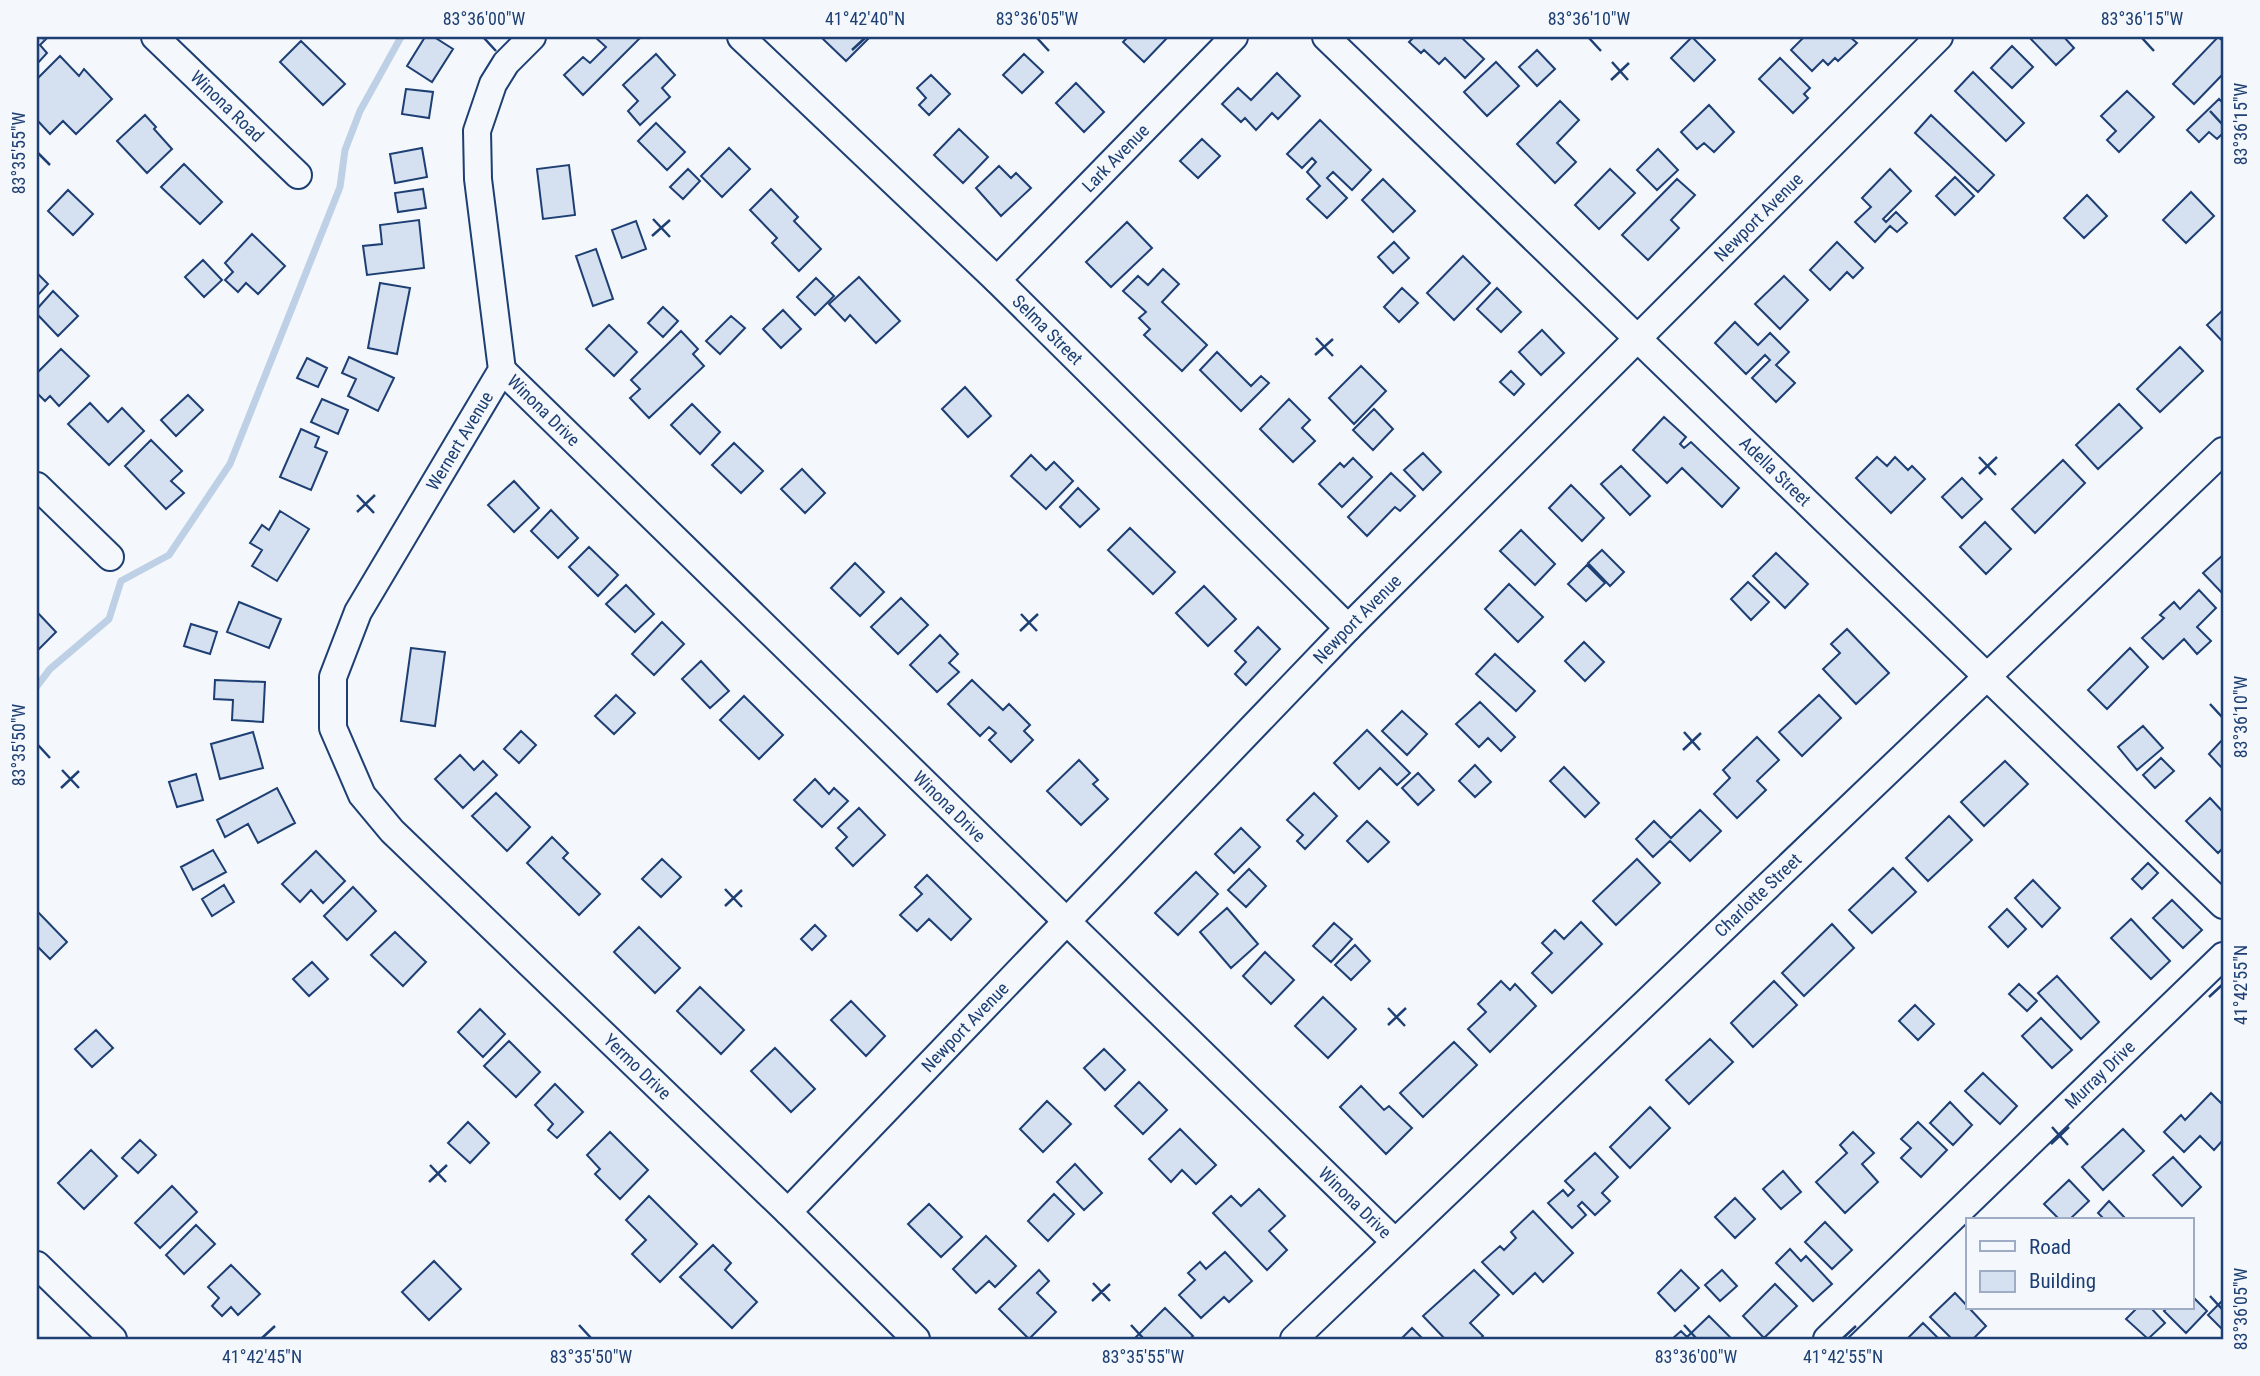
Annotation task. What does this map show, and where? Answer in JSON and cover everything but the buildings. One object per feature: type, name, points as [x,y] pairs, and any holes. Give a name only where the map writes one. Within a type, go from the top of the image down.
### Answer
[{"type":"street","name":"Winona Road","points":[[155,37],[298,175]]},
{"type":"street","points":[[502,370],[478,179],[477,131],[493,83],[506,63],[532,37]]},
{"type":"street","name":"Selma Street","points":[[741,37],[997,280],[1348,628]]},
{"type":"street","name":"Lark Avenue","points":[[997,280],[1234,37]]},
{"type":"street","name":"Adella Street","points":[[1326,37],[2223,905]]},
{"type":"street","name":"Newport Avenue","points":[[788,1212],[1348,628],[1939,37]]},
{"type":"street","name":"Wernert Avenue","points":[[362,795],[333,728],[332,677],[358,612],[502,370]]},
{"type":"street","name":"Winona Drive","points":[[502,370],[1395,1242]]},
{"type":"street","name":"Charlotte Street","points":[[1294,1339],[2223,451]]},
{"type":"street","points":[[37,486],[110,557]]},
{"type":"street","name":"Yermo Drive","points":[[362,795],[392,831],[916,1339]]},
{"type":"street","name":"Murray Drive","points":[[1827,1339],[2223,956]]},
{"type":"street","points":[[37,1265],[113,1339]]},
{"type":"waterway","points":[[37,686],[50,669],[109,619],[121,581],[169,555],[230,464],[340,187],[345,150],[360,111],[401,37]]}]
